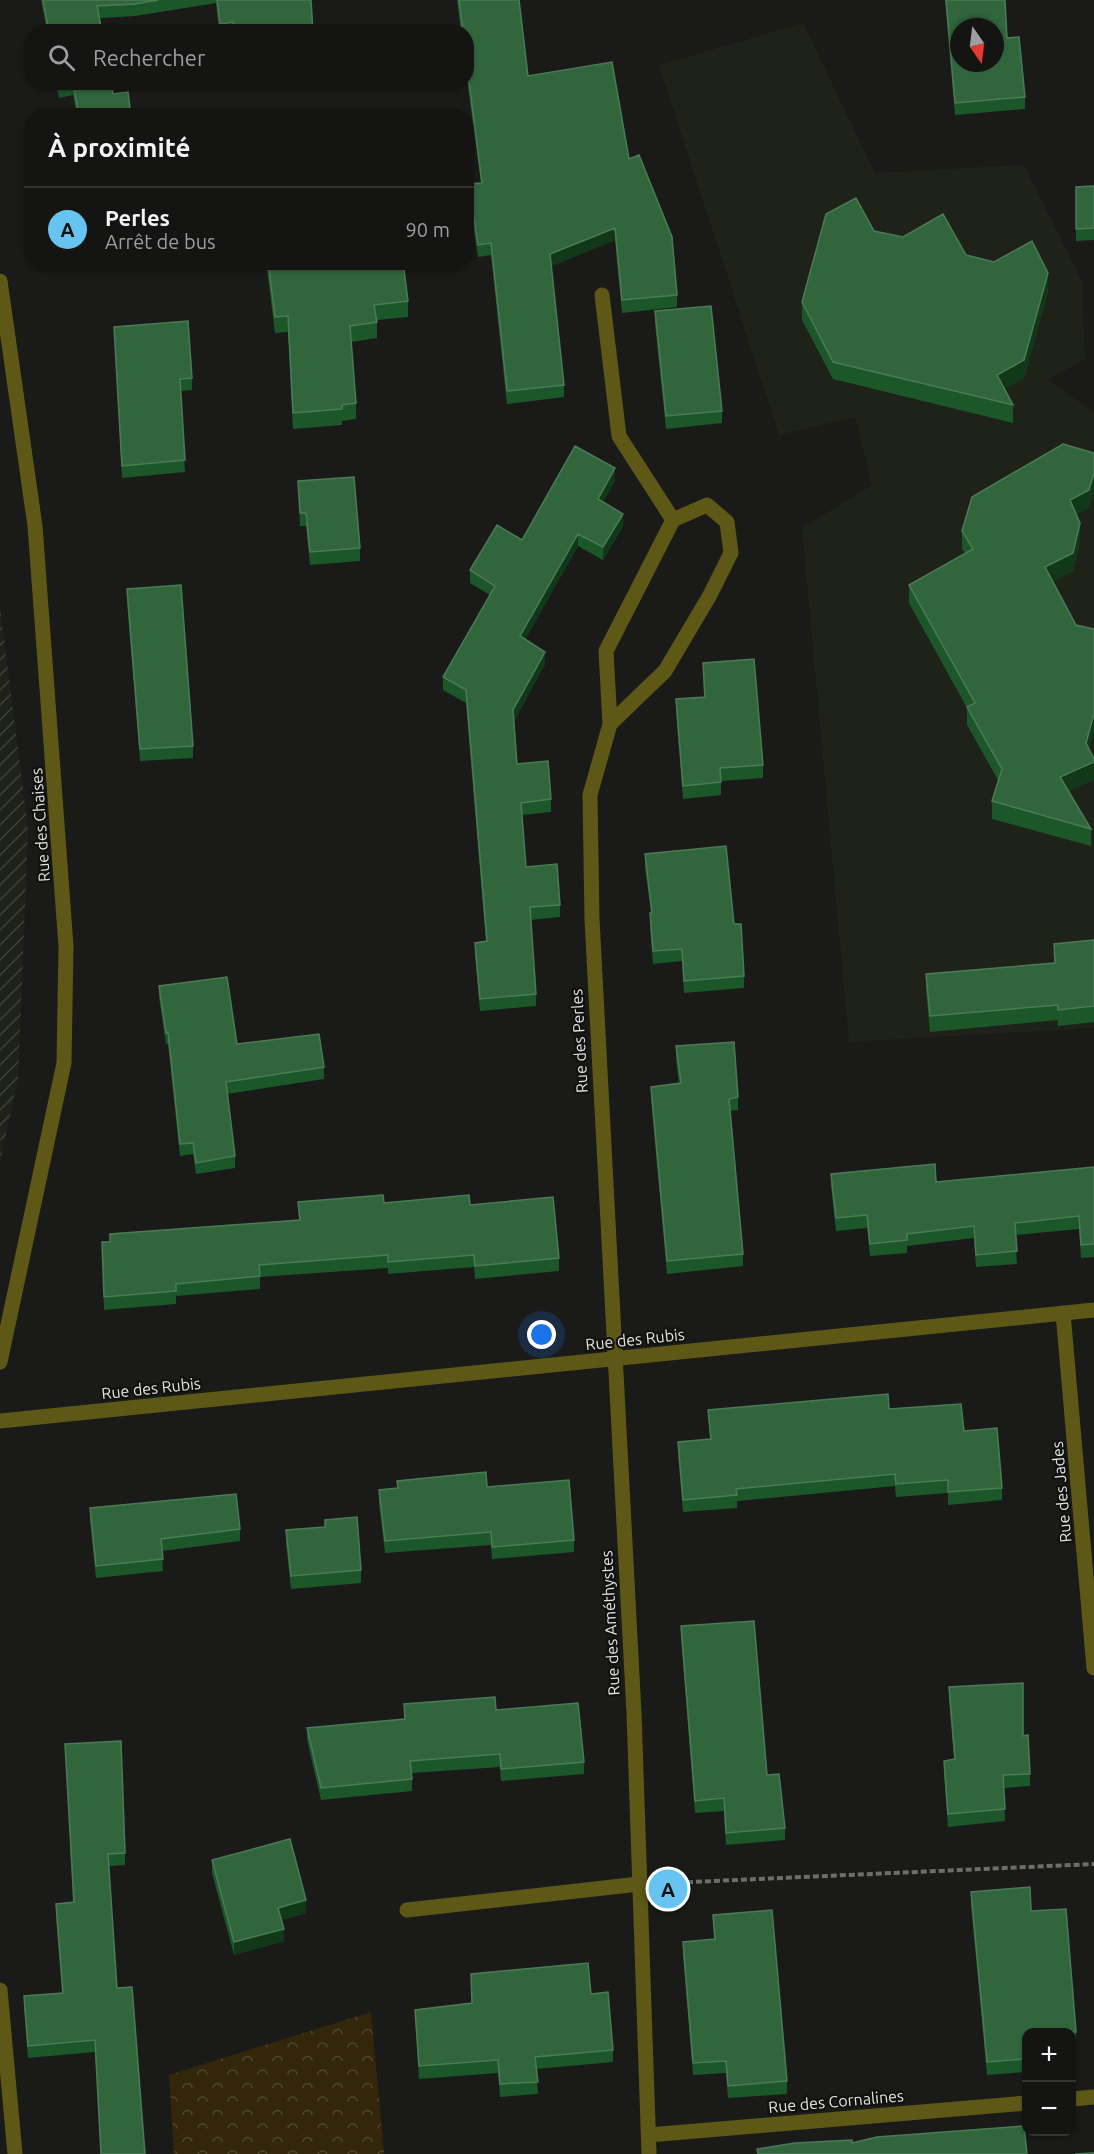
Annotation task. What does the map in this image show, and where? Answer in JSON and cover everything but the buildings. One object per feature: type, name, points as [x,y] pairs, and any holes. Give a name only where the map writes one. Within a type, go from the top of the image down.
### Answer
[{"type":"street","name":"Rue des Chaises","points":[[0,281],[34,526],[66,946],[64,1063],[0,1362]]},
{"type":"street","points":[[602,296],[620,436],[673,520],[707,505],[727,522],[731,553],[710,595],[665,671],[610,724]]},
{"type":"street","name":"Rue des Perles","points":[[613,1359],[592,931],[590,795],[610,724],[606,651],[673,520]]},
{"type":"street","name":"Rue des Rubis","points":[[0,1421],[1094,1310]]},
{"type":"street","name":"Rue des Jades","points":[[1064,1313],[1094,1668]]},
{"type":"street","name":"Rue des Améthystes","points":[[613,1359],[634,1713],[649,2154]]},
{"type":"street","points":[[407,1910],[639,1884]]},
{"type":"street","points":[[0,1990],[15,2154]]},
{"type":"street","points":[[1076,2099],[1094,2097]]},
{"type":"street","name":"Rue des Cornalines","points":[[649,2135],[1022,2103]]},
{"type":"path","points":[[639,1884],[1094,1864]]},
{"type":"shaded area","points":[[803,23],[875,173],[1024,165],[1082,281],[1085,359],[1048,380],[1094,412],[1094,1028],[849,1042],[802,528],[872,485],[855,417],[779,435],[659,65]]},
{"type":"shaded area","points":[[0,607],[28,830],[18,1079],[0,1161]]},
{"type":"green space","points":[[371,2012],[384,2154],[174,2154],[169,2075]]},
{"type":"place","name":"Perles","points":[[668,1889]]}]
